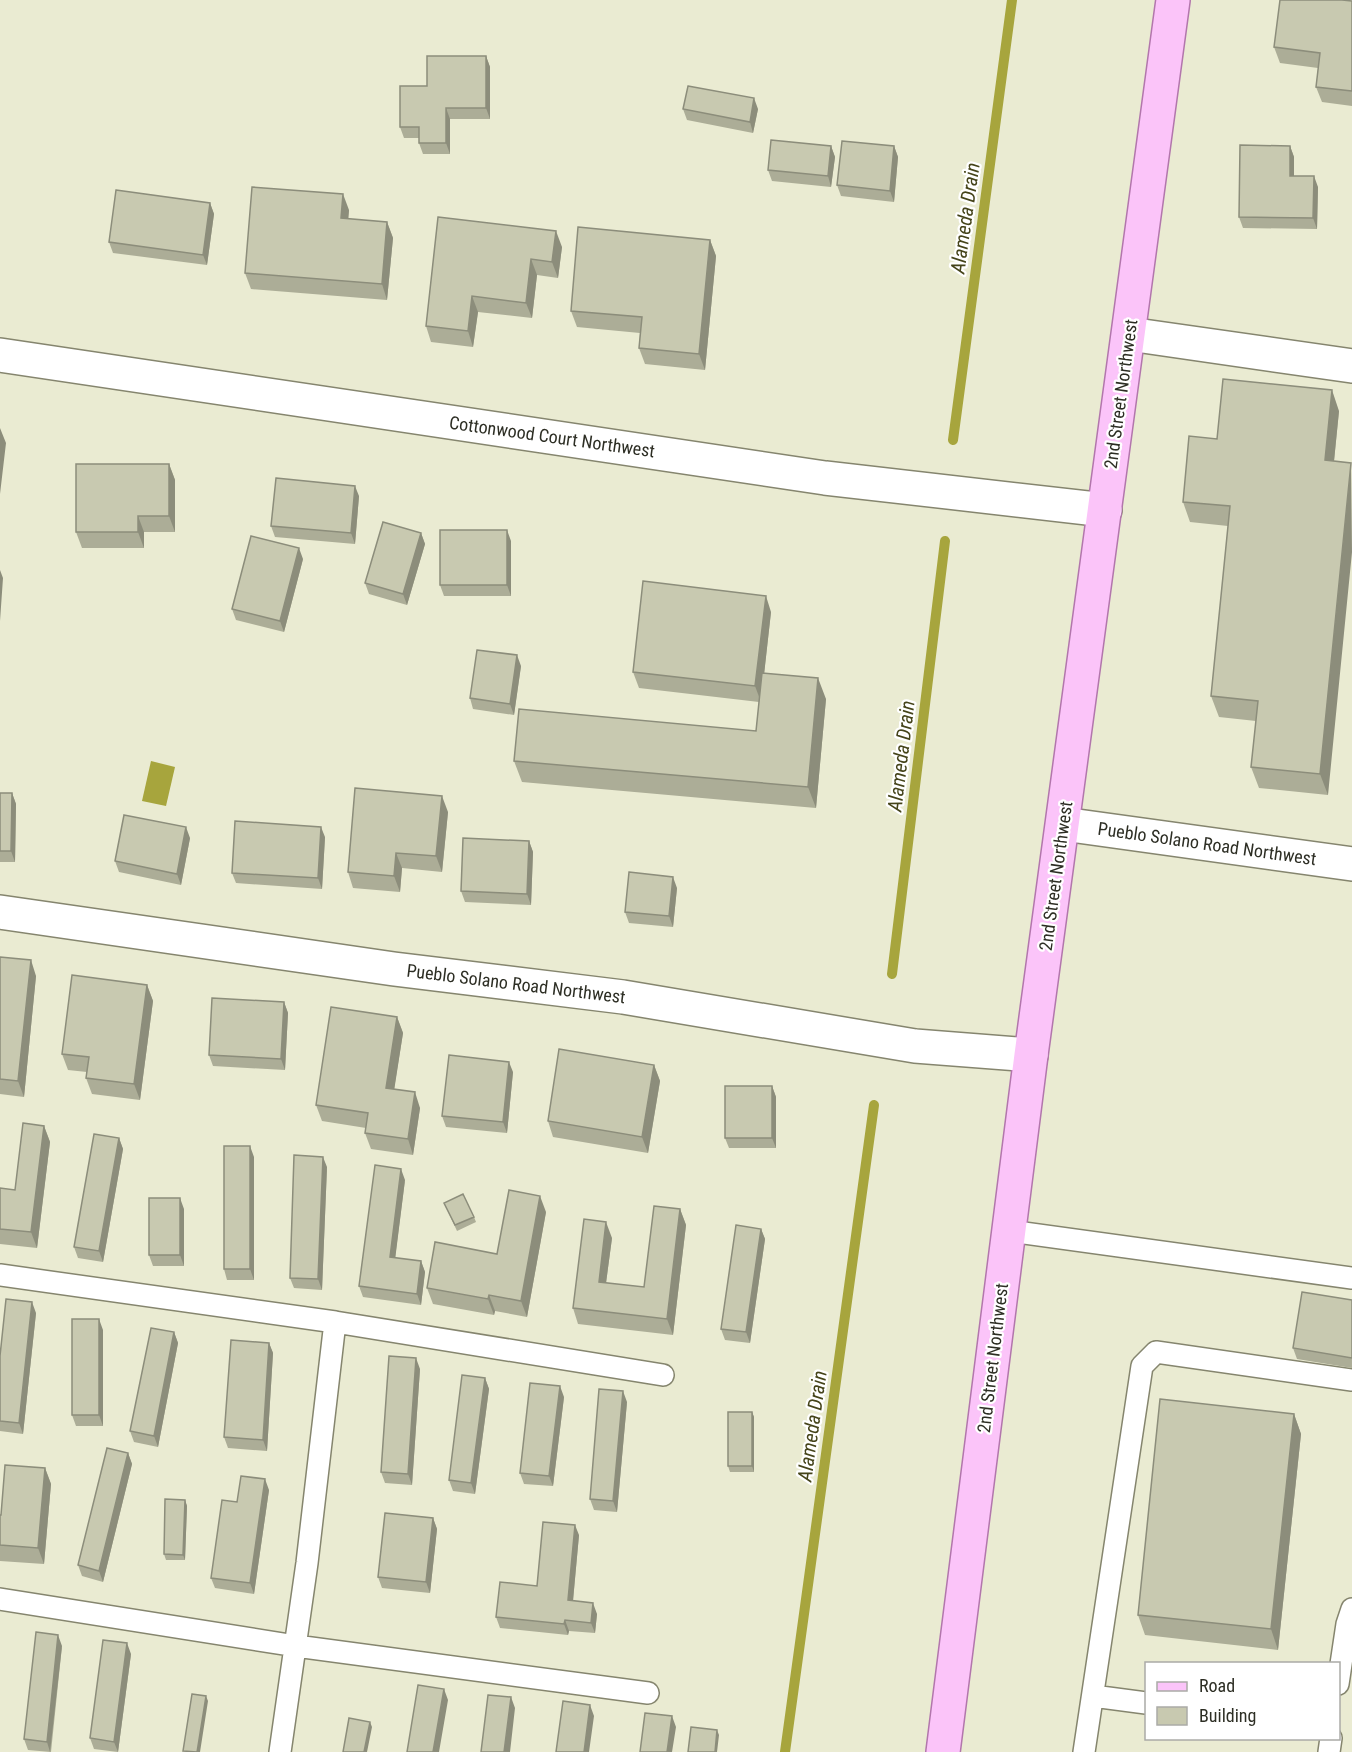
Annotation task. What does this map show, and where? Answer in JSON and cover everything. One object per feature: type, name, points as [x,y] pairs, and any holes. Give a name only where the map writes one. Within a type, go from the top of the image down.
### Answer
[{"type":"main road","name":"2nd Street Northwest","points":[[943,1752],[1031,1055],[1173,0]]},
{"type":"street","points":[[1129,334],[1352,366]]},
{"type":"street","name":"Cottonwood Court Northwest","points":[[0,355],[825,478],[1105,510]]},
{"type":"street","name":"Pueblo Solano Road Northwest","points":[[1063,824],[1352,864]]},
{"type":"street","name":"Pueblo Solano Road Northwest","points":[[0,912],[393,969],[623,997],[915,1046],[1031,1055]]},
{"type":"lane","points":[[1009,1231],[1352,1278]]},
{"type":"lane","points":[[0,1275],[335,1322],[663,1375]]},
{"type":"lane","points":[[280,1752],[308,1563],[335,1322]]},
{"type":"lane","points":[[1084,1752],[1142,1366],[1155,1352],[1352,1380]]},
{"type":"lane","points":[[0,1599],[296,1646],[648,1693]]},
{"type":"lane","points":[[1340,1671],[1347,1624],[1352,1609]]},
{"type":"lane","points":[[1093,1696],[1145,1702]]},
{"type":"shaded area","points":[[151,761],[175,767],[166,806],[142,801]]},
{"type":"building","points":[[1280,0],[1352,1],[1352,91],[1316,87],[1320,53],[1274,47]]},
{"type":"building","points":[[427,56],[486,56],[486,108],[446,108],[446,143],[419,143],[419,127],[400,127],[400,86],[427,86]]},
{"type":"building","points":[[688,86],[754,98],[750,122],[683,109]]},
{"type":"building","points":[[771,140],[831,146],[828,176],[768,170]]},
{"type":"building","points":[[842,141],[894,146],[890,191],[837,185]]},
{"type":"building","points":[[1240,145],[1290,146],[1290,176],[1314,176],[1313,218],[1239,217]]},
{"type":"building","points":[[252,187],[343,194],[341,218],[387,222],[382,284],[245,273]]},
{"type":"building","points":[[116,190],[210,203],[203,255],[109,242]]},
{"type":"building","points":[[438,217],[556,231],[552,262],[531,259],[526,303],[472,296],[468,331],[426,326]]},
{"type":"building","points":[[578,227],[710,240],[699,354],[639,348],[642,317],[571,311]]},
{"type":"building","points":[[1223,379],[1332,390],[1325,460],[1351,463],[1320,774],[1251,767],[1258,701],[1211,696],[1230,506],[1183,502],[1189,436],[1217,439]]},
{"type":"building","points":[[76,464],[169,464],[169,516],[138,516],[138,532],[76,532]]},
{"type":"building","points":[[276,478],[355,486],[351,533],[271,526]]},
{"type":"building","points":[[383,522],[421,533],[403,594],[365,583]]},
{"type":"building","points":[[440,530],[507,530],[507,585],[440,585]]},
{"type":"building","points":[[251,536],[299,548],[280,621],[232,609]]},
{"type":"building","points":[[643,581],[766,596],[755,686],[633,672]]},
{"type":"building","points":[[477,650],[517,655],[510,704],[470,698]]},
{"type":"building","points":[[762,673],[818,678],[808,787],[514,761],[519,709],[756,731]]},
{"type":"building","points":[[355,788],[442,796],[436,856],[396,853],[394,876],[348,872]]},
{"type":"building","points":[[0,793],[12,793],[11,851],[0,851]]},
{"type":"building","points":[[124,815],[186,827],[177,874],[115,861]]},
{"type":"building","points":[[235,821],[321,827],[318,878],[232,873]]},
{"type":"building","points":[[463,838],[529,841],[527,894],[461,891]]},
{"type":"building","points":[[629,872],[673,877],[669,916],[625,912]]},
{"type":"building","points":[[0,957],[31,960],[18,1081],[0,1079]]},
{"type":"building","points":[[72,975],[147,985],[134,1084],[86,1078],[89,1057],[62,1054]]},
{"type":"building","points":[[212,998],[284,1002],[281,1059],[209,1055]]},
{"type":"building","points":[[331,1007],[397,1017],[386,1088],[415,1092],[408,1139],[365,1133],[368,1113],[316,1105]]},
{"type":"building","points":[[559,1049],[654,1065],[642,1137],[548,1121]]},
{"type":"building","points":[[449,1055],[509,1062],[503,1122],[442,1116]]},
{"type":"building","points":[[725,1086],[772,1086],[772,1138],[725,1138]]},
{"type":"building","points":[[23,1123],[44,1126],[31,1232],[0,1229],[0,1188],[15,1190]]},
{"type":"building","points":[[94,1134],[119,1138],[99,1251],[74,1247]]},
{"type":"building","points":[[224,1146],[250,1146],[250,1269],[224,1269]]},
{"type":"building","points":[[294,1155],[323,1157],[318,1279],[290,1278]]},
{"type":"building","points":[[375,1165],[401,1169],[390,1257],[421,1261],[417,1294],[359,1286]]},
{"type":"building","points":[[509,1190],[540,1196],[521,1301],[489,1295],[488,1299],[427,1288],[435,1242],[497,1254]]},
{"type":"building","points":[[463,1194],[474,1217],[455,1225],[444,1203]]},
{"type":"building","points":[[149,1198],[180,1198],[180,1255],[149,1255]]},
{"type":"building","points":[[654,1206],[680,1209],[667,1319],[573,1308],[584,1219],[606,1222],[599,1282],[644,1287]]},
{"type":"building","points":[[736,1225],[761,1229],[746,1332],[721,1329]]},
{"type":"building","points":[[1302,1292],[1352,1300],[1352,1358],[1293,1348]]},
{"type":"building","points":[[6,1299],[32,1302],[19,1423],[0,1421],[0,1356]]},
{"type":"building","points":[[72,1319],[99,1319],[99,1415],[72,1415]]},
{"type":"building","points":[[151,1328],[174,1332],[154,1436],[130,1431]]},
{"type":"building","points":[[231,1340],[269,1343],[263,1440],[224,1437]]},
{"type":"building","points":[[389,1356],[416,1358],[408,1474],[381,1472]]},
{"type":"building","points":[[462,1375],[485,1378],[471,1483],[449,1480]]},
{"type":"building","points":[[530,1383],[560,1386],[549,1476],[520,1473]]},
{"type":"building","points":[[599,1389],[623,1391],[613,1501],[590,1499]]},
{"type":"building","points":[[1160,1399],[1294,1414],[1271,1629],[1138,1615]]},
{"type":"building","points":[[728,1412],[752,1412],[752,1466],[728,1466]]},
{"type":"building","points":[[107,1448],[128,1453],[99,1571],[78,1565]]},
{"type":"building","points":[[5,1465],[45,1468],[38,1548],[0,1545],[0,1515]]},
{"type":"building","points":[[241,1476],[265,1479],[250,1583],[211,1578],[222,1500],[237,1502]]},
{"type":"building","points":[[165,1499],[185,1500],[183,1555],[164,1554]]},
{"type":"building","points":[[385,1513],[433,1518],[426,1582],[378,1577]]},
{"type":"building","points":[[543,1522],[575,1525],[568,1600],[593,1603],[591,1623],[565,1620],[564,1624],[496,1617],[500,1582],[537,1586]]},
{"type":"building","points":[[36,1632],[58,1635],[47,1742],[24,1739]]},
{"type":"building","points":[[103,1640],[127,1643],[114,1742],[90,1738]]},
{"type":"building","points":[[418,1685],[444,1689],[433,1752],[407,1752]]},
{"type":"building","points":[[192,1694],[206,1696],[197,1752],[183,1751]]},
{"type":"building","points":[[488,1695],[511,1697],[504,1752],[481,1752]]},
{"type":"building","points":[[563,1701],[590,1705],[584,1752],[556,1752]]},
{"type":"building","points":[[645,1713],[672,1716],[667,1752],[640,1752]]},
{"type":"building","points":[[349,1718],[370,1722],[364,1752],[343,1752]]},
{"type":"building","points":[[691,1727],[717,1730],[715,1752],[688,1752]]},
{"type":"waterway","name":"Alameda Drain","points":[[953,440],[1012,0]]},
{"type":"waterway","name":"Alameda Drain","points":[[892,974],[945,541]]},
{"type":"waterway","name":"Alameda Drain","points":[[785,1752],[874,1105]]}]
